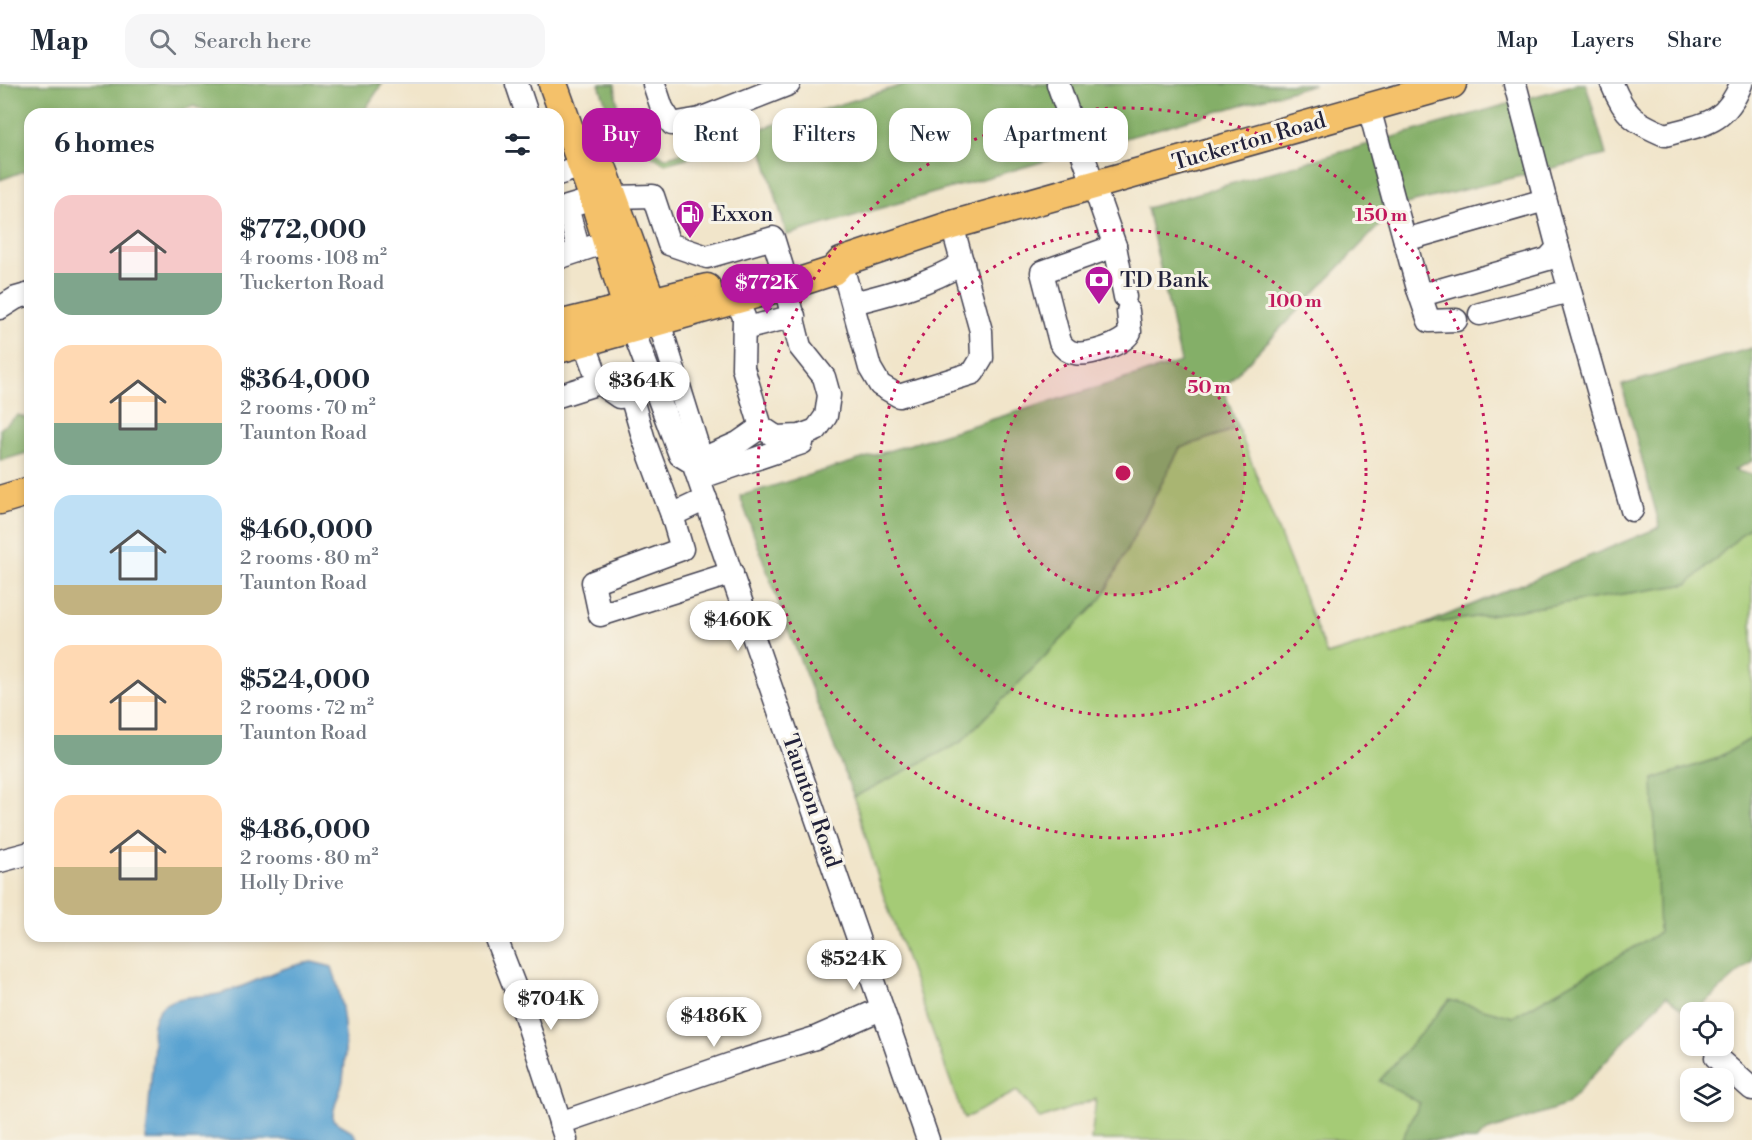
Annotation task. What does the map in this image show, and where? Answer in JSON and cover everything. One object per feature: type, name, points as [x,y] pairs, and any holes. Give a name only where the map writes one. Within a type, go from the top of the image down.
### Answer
[{"type":"main road","points":[[553,84],[558,108]]},
{"type":"main road","points":[[574,84],[604,198],[643,315]]},
{"type":"main road","name":"Tuckerton Road","points":[[643,315],[679,297],[706,289],[784,276],[833,271],[841,262],[952,225],[1452,84]]},
{"type":"main road","points":[[564,140],[570,170],[604,198]]},
{"type":"main road","name":"Tuckerton Road","points":[[564,331],[736,299],[784,276]]},
{"type":"main road","points":[[0,500],[24,493]]},
{"type":"street","points":[[518,84],[525,108]]},
{"type":"street","points":[[654,84],[662,108],[672,124],[700,119],[789,84]]},
{"type":"street","points":[[1058,84],[1115,246],[1131,328],[1123,342],[1078,354],[1071,352],[1059,340],[1042,272],[1115,246]]},
{"type":"street","points":[[1515,84],[1558,248],[1632,510]]},
{"type":"street","points":[[1612,84],[1621,108],[1637,123],[1665,135],[1714,121],[1733,105],[1741,84]]},
{"type":"street","points":[[1369,108],[1418,289],[1429,321],[1456,320]]},
{"type":"street","points":[[666,236],[568,254],[567,207],[604,198],[653,196],[669,244],[707,257],[773,238],[800,347],[824,376],[829,395],[822,420],[816,430],[794,436],[776,437],[761,427],[743,368],[744,317],[736,299]]},
{"type":"street","points":[[1405,240],[1545,200]]},
{"type":"street","points":[[841,262],[870,368],[880,385],[899,396],[973,373],[982,358],[981,331],[952,225]]},
{"type":"street","points":[[1418,289],[1429,293],[1548,259],[1558,248]]},
{"type":"street","points":[[697,255],[706,289]]},
{"type":"street","points":[[853,303],[907,290],[938,278],[963,263]]},
{"type":"street","points":[[1480,314],[1570,291]]},
{"type":"street","points":[[0,308],[24,296]]},
{"type":"street","name":"Taunton Road","points":[[643,315],[653,385],[680,455],[699,480]]},
{"type":"street","name":"Taunton Road","points":[[643,315],[697,444],[699,480],[928,1140]]},
{"type":"street","points":[[744,329],[794,316]]},
{"type":"street","points":[[564,331],[600,383],[619,397],[632,396],[653,385]]},
{"type":"street","points":[[564,394],[600,383]]},
{"type":"street","points":[[632,396],[646,446],[682,549],[698,583]]},
{"type":"street","points":[[699,480],[815,439],[825,431],[822,420]]},
{"type":"street","points":[[672,515],[699,480],[738,443],[761,427]]},
{"type":"street","points":[[646,446],[671,434]]},
{"type":"street","points":[[682,549],[593,582],[600,615],[732,573]]},
{"type":"street","points":[[0,861],[24,855]]},
{"type":"street","points":[[497,942],[563,1131],[737,1062],[815,1038],[881,1009]]},
{"type":"street","points":[[1716,1057],[1752,1089]]},
{"type":"green space","points":[[0,84],[382,84],[366,108],[198,108],[194,106],[189,108],[24,108],[24,171],[0,180]]},
{"type":"green space","points":[[599,84],[615,84],[617,108],[607,108]]},
{"type":"green space","points":[[906,84],[1314,84],[1128,137],[1128,108],[983,108],[983,162],[1042,162],[787,235],[760,142],[760,129],[772,125],[772,162],[877,162],[877,108],[828,108]]},
{"type":"green space","points":[[1577,84],[1586,84],[1606,155],[1398,206],[1223,388],[1238,428],[1180,448],[1102,598],[961,742],[854,797],[789,632],[740,496],[1181,362],[1147,208]]},
{"type":"green space","points":[[661,155],[665,158],[673,156],[673,162],[665,164],[661,161]]},
{"type":"green space","points":[[1752,348],[1752,461],[1734,470],[1752,475],[1752,525],[1688,584],[1423,625],[1660,527],[1622,385]]},
{"type":"green space","points":[[18,415],[24,418],[24,454],[0,461],[0,429]]},
{"type":"green space","points":[[1238,428],[1327,655],[1423,625],[1688,584],[1752,525],[1752,738],[1716,759],[1653,779],[1660,933],[1513,1017],[1449,1000],[1380,1081],[1420,1103],[1401,1140],[1091,1140],[1096,1099],[1040,1119],[1017,1091],[964,1119],[883,894],[854,797],[961,742],[1102,598],[1180,448]]},
{"type":"green space","points":[[1752,738],[1752,961],[1706,1002],[1680,1002],[1680,1008],[1666,996],[1566,1105],[1487,1131],[1476,1140],[1401,1140],[1420,1103],[1379,1081],[1450,1000],[1513,1017],[1659,933],[1653,779],[1716,759]]},
{"type":"water","points":[[312,962],[332,967],[342,1008],[345,1038],[343,1080],[333,1111],[333,1120],[352,1131],[358,1140],[146,1140],[154,1044],[153,1029],[160,1009],[176,999],[219,994],[276,972]]},
{"type":"place","name":"Exxon","points":[[690,240]]},
{"type":"place","name":"TD Bank","points":[[1099,306]]}]
